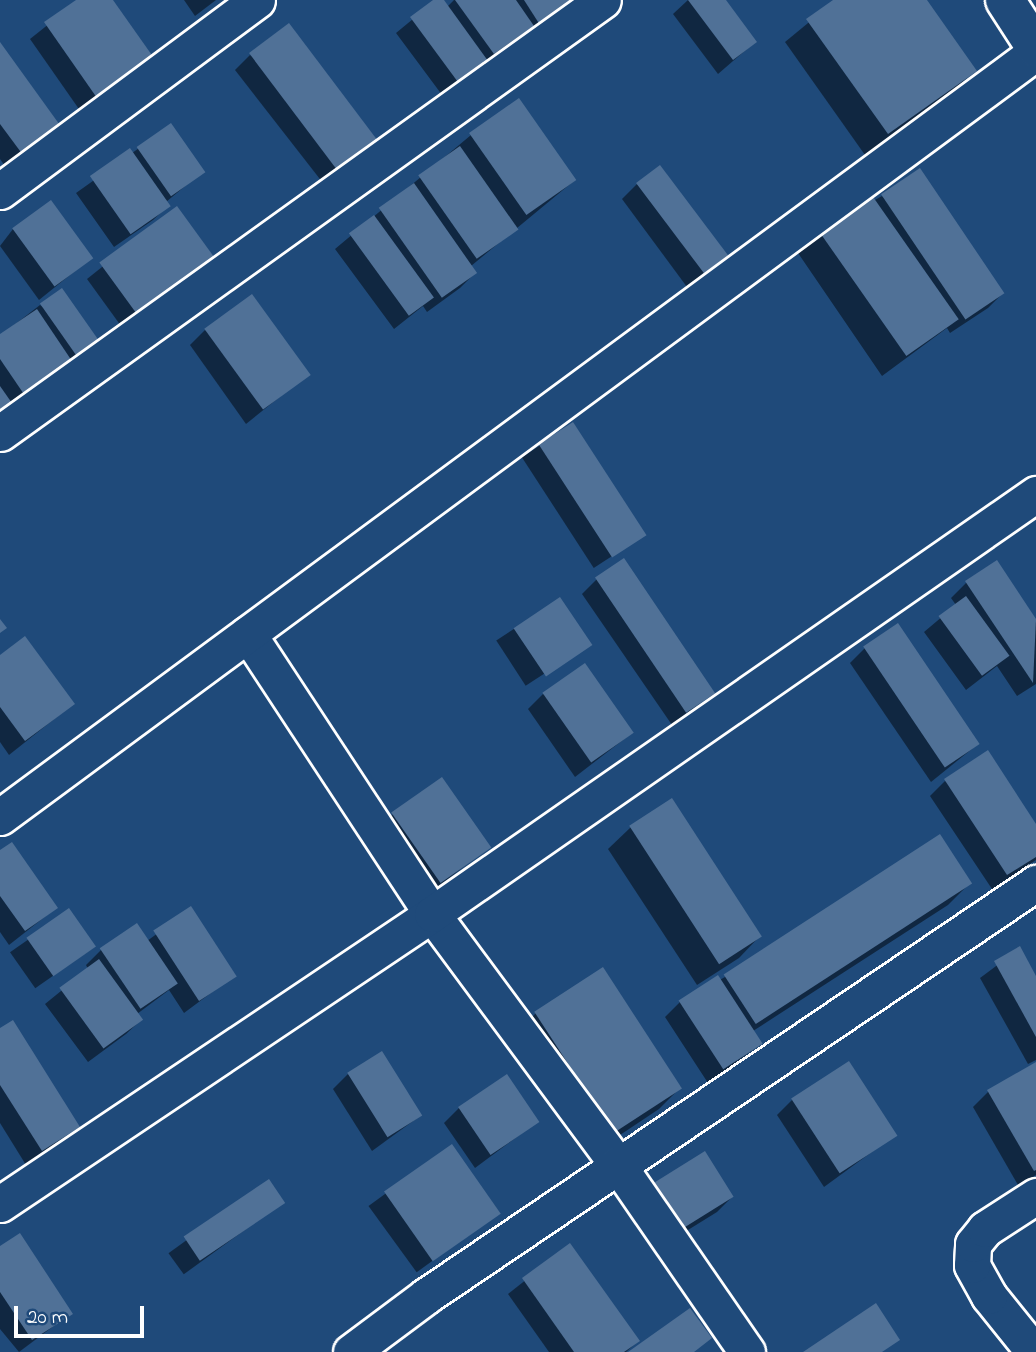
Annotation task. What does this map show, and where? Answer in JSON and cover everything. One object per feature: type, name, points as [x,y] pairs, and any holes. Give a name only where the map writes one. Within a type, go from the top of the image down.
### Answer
[{"type":"street","points":[[0,191],[257,0]]},
{"type":"street","points":[[0,433],[603,0]]},
{"type":"street","points":[[0,817],[1036,50],[1005,0]]},
{"type":"street","points":[[0,1204],[432,914],[1036,494]]},
{"type":"street","points":[[248,634],[432,914],[618,1165],[747,1352]]},
{"type":"street","points":[[351,1352],[618,1165],[1036,883]]},
{"type":"street","points":[[1034,1352],[989,1296],[972,1265],[973,1244],[985,1229],[1036,1196]]},
{"type":"building","points":[[76,0],[113,0],[161,68],[104,108],[44,22]]},
{"type":"building","points":[[433,0],[444,0],[496,72],[466,93],[410,17]]},
{"type":"building","points":[[455,0],[516,0],[534,26],[494,54]]},
{"type":"building","points":[[524,0],[578,0],[540,25]]},
{"type":"building","points":[[688,0],[726,0],[757,42],[733,60]]},
{"type":"building","points":[[833,0],[927,0],[977,71],[888,134],[806,19]]},
{"type":"building","points":[[289,23],[377,140],[337,170],[249,53]]},
{"type":"building","points":[[0,42],[62,128],[23,155],[0,124]]},
{"type":"building","points":[[519,98],[576,180],[526,215],[469,133]]},
{"type":"building","points":[[171,123],[205,172],[171,196],[137,147]]},
{"type":"building","points":[[460,146],[519,230],[477,259],[418,175]]},
{"type":"building","points":[[130,148],[171,206],[131,234],[90,176]]},
{"type":"building","points":[[660,165],[728,255],[704,273],[636,183]]},
{"type":"building","points":[[920,168],[1004,293],[965,319],[881,194]]},
{"type":"building","points":[[414,183],[477,273],[442,298],[379,208]]},
{"type":"building","points":[[871,194],[959,319],[906,356],[819,231]]},
{"type":"building","points":[[51,200],[93,258],[54,286],[12,228]]},
{"type":"building","points":[[177,206],[221,267],[143,323],[99,262]]},
{"type":"building","points":[[374,215],[434,298],[409,316],[349,233]]},
{"type":"building","points":[[62,288],[108,354],[86,370],[40,303]]},
{"type":"building","points":[[252,294],[311,375],[263,410],[204,329]]},
{"type":"building","points":[[37,309],[80,373],[32,406],[0,359],[0,334]]},
{"type":"building","points":[[0,386],[21,416],[0,431]]},
{"type":"building","points":[[573,422],[647,535],[612,558],[539,444]]},
{"type":"building","points":[[624,558],[715,693],[686,713],[595,578]]},
{"type":"building","points":[[997,560],[1036,619],[1033,683],[965,581]]},
{"type":"building","points":[[966,596],[1009,656],[982,676],[938,616]]},
{"type":"building","points":[[560,597],[592,645],[546,676],[514,628]]},
{"type":"building","points":[[0,619],[7,628],[0,633]]},
{"type":"building","points":[[898,623],[980,744],[945,768],[863,646]]},
{"type":"building","points":[[25,636],[75,704],[25,741],[0,707],[0,655]]},
{"type":"building","points":[[585,663],[634,733],[591,762],[542,693]]},
{"type":"building","points":[[988,750],[1036,824],[1036,857],[1007,875],[944,779]]},
{"type":"building","points":[[442,777],[491,847],[441,883],[391,813]]},
{"type":"building","points":[[672,798],[762,936],[719,964],[629,826]]},
{"type":"building","points":[[940,834],[972,883],[756,1024],[724,975]]},
{"type":"building","points":[[12,842],[58,908],[25,931],[0,896],[0,850]]},
{"type":"building","points":[[191,906],[237,976],[199,1001],[153,931]]},
{"type":"building","points":[[69,908],[96,947],[53,976],[26,938]]},
{"type":"building","points":[[137,923],[178,984],[141,1009],[100,948]]},
{"type":"building","points":[[1020,946],[1036,976],[1036,1037],[994,961]]},
{"type":"building","points":[[99,959],[143,1020],[103,1048],[59,988]]},
{"type":"building","points":[[603,967],[682,1089],[613,1133],[534,1012]]},
{"type":"building","points":[[718,975],[763,1044],[723,1069],[679,1001]]},
{"type":"building","points":[[13,1020],[80,1127],[42,1151],[0,1085],[0,1028]]},
{"type":"building","points":[[382,1051],[422,1115],[388,1137],[347,1073]]},
{"type":"building","points":[[849,1061],[897,1136],[840,1173],[791,1099]]},
{"type":"building","points":[[1036,1062],[1036,1170],[1034,1171],[987,1090]]},
{"type":"building","points":[[507,1074],[539,1122],[491,1155],[458,1107]]},
{"type":"building","points":[[452,1144],[501,1214],[433,1261],[384,1192]]},
{"type":"building","points":[[705,1151],[734,1197],[682,1229],[653,1183]]},
{"type":"building","points":[[269,1179],[285,1203],[200,1261],[184,1237]]},
{"type":"building","points":[[20,1233],[73,1314],[32,1340],[0,1292],[0,1246]]},
{"type":"building","points":[[570,1243],[640,1341],[624,1352],[574,1352],[522,1278]]},
{"type":"building","points":[[876,1303],[900,1340],[882,1352],[803,1352]]},
{"type":"building","points":[[690,1308],[712,1338],[694,1352],[628,1352]]}]
